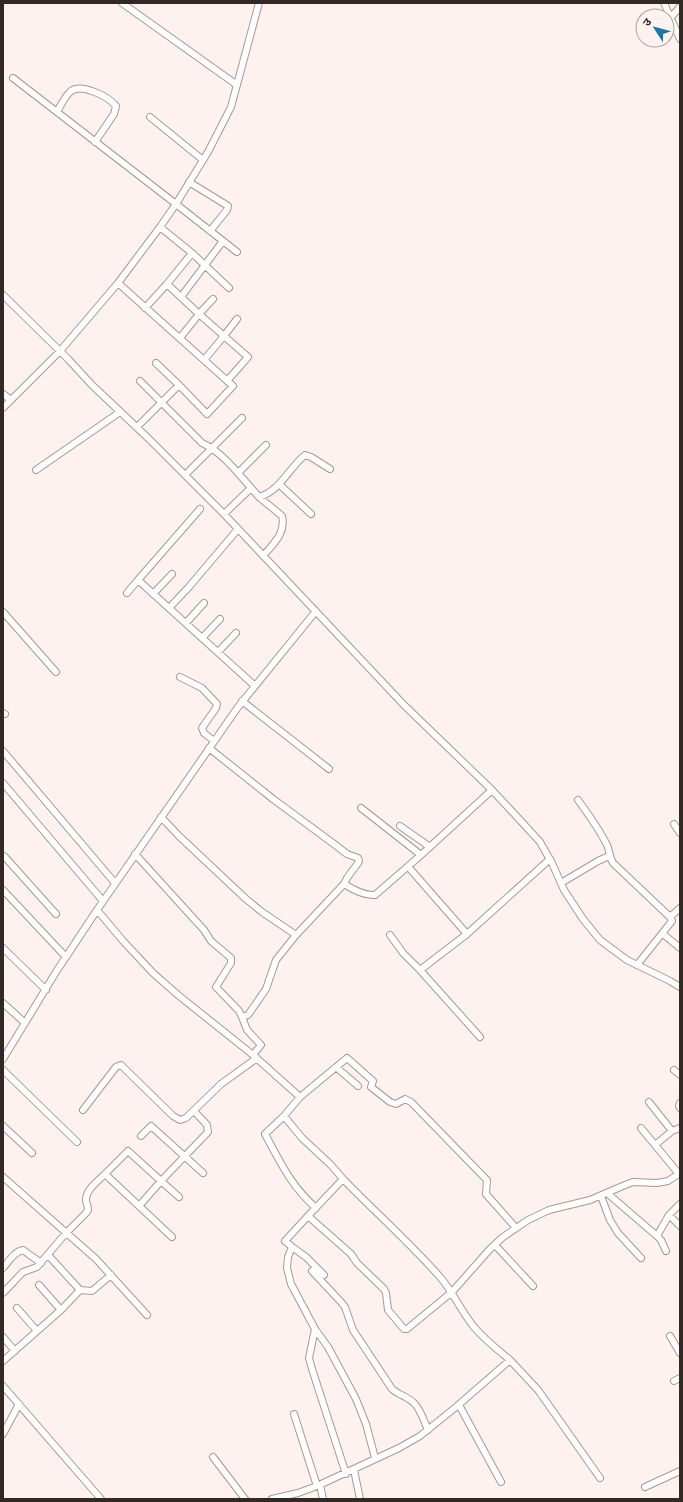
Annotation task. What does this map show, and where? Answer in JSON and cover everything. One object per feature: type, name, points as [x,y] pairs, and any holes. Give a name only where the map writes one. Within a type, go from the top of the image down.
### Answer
[{"type":"street","points":[[122,3],[237,85]]},
{"type":"street","points":[[3,408],[60,351],[118,283],[176,204],[203,160],[231,107],[259,3]]},
{"type":"street","points":[[675,28],[680,39]]},
{"type":"street","points":[[13,78],[237,252]]},
{"type":"street","points":[[57,112],[69,93],[76,89],[94,91],[113,102],[116,106],[114,114],[95,142]]},
{"type":"street","points":[[150,117],[203,160]]},
{"type":"street","points":[[189,182],[228,206],[227,210],[210,231]]},
{"type":"street","points":[[160,227],[192,253],[229,288]]},
{"type":"street","points":[[181,296],[223,241]]},
{"type":"street","points":[[146,308],[192,253]]},
{"type":"street","points":[[118,283],[233,386],[208,414],[156,363]]},
{"type":"street","points":[[167,284],[248,357],[227,381]]},
{"type":"street","points":[[3,294],[60,351],[92,386],[224,514],[409,709],[492,790],[540,842],[550,859],[560,883],[583,919],[600,940],[617,954],[680,987]]},
{"type":"street","points":[[180,338],[213,299]]},
{"type":"street","points":[[204,360],[237,319]]},
{"type":"street","points":[[140,381],[202,443],[211,447],[238,473],[259,497],[282,516],[283,521],[281,535],[264,556]]},
{"type":"street","points":[[136,427],[179,386]]},
{"type":"street","points":[[3,394],[11,400]]},
{"type":"street","points":[[36,470],[120,412]]},
{"type":"street","points":[[184,475],[242,418]]},
{"type":"street","points":[[238,473],[266,444]]},
{"type":"street","points":[[259,497],[267,495],[305,455],[330,469]]},
{"type":"street","points":[[279,484],[311,514]]},
{"type":"street","points":[[224,514],[251,488]]},
{"type":"street","points":[[127,593],[200,509]]},
{"type":"street","points":[[169,608],[238,530]]},
{"type":"street","points":[[153,594],[172,574]]},
{"type":"street","points":[[138,580],[254,686]]},
{"type":"street","points":[[186,623],[204,603]]},
{"type":"street","points":[[3,1058],[97,910],[209,748],[242,701],[316,611]]},
{"type":"street","points":[[3,612],[56,672]]},
{"type":"street","points":[[202,638],[220,619]]},
{"type":"street","points":[[218,652],[236,633]]},
{"type":"street","points":[[180,677],[202,688],[217,704],[216,708],[202,728],[204,733],[214,741]]},
{"type":"street","points":[[242,701],[329,769]]},
{"type":"street","points":[[209,748],[347,854],[358,858],[359,860],[344,884],[296,935],[276,960],[266,989],[248,1015],[242,1017]]},
{"type":"street","points":[[3,751],[115,883]]},
{"type":"street","points":[[3,783],[103,901]]},
{"type":"street","points":[[344,884],[358,891],[375,895],[492,790]]},
{"type":"street","points":[[578,800],[592,819],[608,847],[609,856],[613,863],[670,917],[672,921],[638,965]]},
{"type":"street","points":[[361,808],[421,855]]},
{"type":"street","points":[[161,817],[246,899],[262,912],[296,935]]},
{"type":"street","points":[[674,824],[680,833]]},
{"type":"street","points":[[400,826],[430,847]]},
{"type":"street","points":[[83,1110],[116,1067],[121,1065],[176,1118],[180,1120],[186,1118],[221,1084],[255,1056],[261,1045],[247,1030],[239,1011],[216,987],[231,963],[231,958],[211,941],[204,930],[135,854]]},
{"type":"street","points":[[3,856],[56,914]]},
{"type":"street","points":[[560,883],[609,856]]},
{"type":"street","points":[[420,970],[467,934],[550,859]]},
{"type":"street","points":[[411,870],[467,934]]},
{"type":"street","points":[[3,890],[66,957]]},
{"type":"street","points":[[670,917],[680,908]]},
{"type":"street","points":[[97,910],[153,973],[178,996],[255,1056],[300,1096]]},
{"type":"street","points":[[663,934],[680,948]]},
{"type":"street","points":[[390,935],[403,952],[480,1036]]},
{"type":"street","points":[[3,948],[46,990]]},
{"type":"street","points":[[3,1003],[25,1023]]},
{"type":"street","points":[[316,1208],[296,1188],[264,1134],[284,1116],[300,1096],[347,1058],[373,1082],[371,1087],[390,1102],[396,1104],[405,1099],[411,1102],[484,1177],[486,1180],[486,1194],[516,1228]]},
{"type":"street","points":[[336,1067],[358,1086]]},
{"type":"street","points":[[3,1070],[77,1142]]},
{"type":"street","points":[[674,1070],[680,1074]]},
{"type":"street","points":[[649,1102],[672,1131]]},
{"type":"street","points":[[680,1103],[680,1108]]},
{"type":"street","points":[[139,1206],[208,1132],[207,1125],[194,1111]]},
{"type":"street","points":[[284,1116],[302,1138],[331,1165],[368,1206],[425,1260],[452,1292],[463,1311],[475,1327],[490,1344],[510,1360],[538,1390],[600,1478]]},
{"type":"street","points":[[3,1126],[32,1153]]},
{"type":"street","points":[[141,1136],[151,1126],[203,1173]]},
{"type":"street","points":[[308,1216],[351,1254],[357,1263],[384,1289],[388,1310],[404,1329],[410,1328],[452,1292],[495,1245],[528,1220],[549,1210],[590,1200],[633,1182],[657,1183],[668,1181],[679,1173],[641,1128]]},
{"type":"street","points":[[655,1145],[672,1131],[680,1128]]},
{"type":"street","points":[[3,1293],[23,1272],[38,1267],[66,1233],[88,1210],[86,1200],[90,1189],[128,1151],[179,1197]]},
{"type":"street","points":[[105,1174],[172,1237]]},
{"type":"street","points":[[3,1176],[96,1259],[147,1315]]},
{"type":"street","points":[[324,1275],[306,1257],[285,1240],[343,1179]]},
{"type":"street","points":[[604,1194],[657,1236],[661,1240],[666,1251]]},
{"type":"street","points":[[604,1194],[610,1220],[618,1233],[641,1258]]},
{"type":"street","points":[[657,1236],[669,1215],[680,1204]]},
{"type":"street","points":[[669,1215],[680,1226]]},
{"type":"street","points":[[495,1245],[533,1286]]},
{"type":"street","points":[[292,1247],[288,1257],[288,1276],[291,1284],[315,1329],[356,1399],[366,1424],[375,1458]]},
{"type":"street","points":[[3,1268],[20,1250],[23,1250],[41,1263]]},
{"type":"street","points":[[48,1255],[80,1290],[92,1291],[111,1275]]},
{"type":"street","points":[[312,1271],[342,1302],[353,1330],[392,1389],[396,1393],[414,1403],[418,1408],[428,1430]]},
{"type":"street","points":[[38,1285],[61,1310]]},
{"type":"street","points":[[3,1361],[61,1310],[80,1290]]},
{"type":"street","points":[[17,1308],[37,1331]]},
{"type":"street","points":[[315,1329],[309,1358],[346,1474]]},
{"type":"street","points":[[670,1336],[680,1353]]},
{"type":"street","points":[[3,1337],[15,1351]]},
{"type":"street","points":[[272,1499],[319,1486],[354,1470],[375,1458],[399,1448],[428,1430],[510,1360]]},
{"type":"street","points":[[674,1381],[680,1378]]},
{"type":"street","points":[[3,1386],[101,1499]]},
{"type":"street","points":[[4,1432],[19,1404]]},
{"type":"street","points":[[459,1405],[501,1482]]},
{"type":"street","points":[[294,1414],[323,1499]]},
{"type":"street","points":[[213,1457],[245,1499]]},
{"type":"street","points":[[354,1470],[360,1499]]},
{"type":"street","points":[[645,1487],[680,1471]]}]
